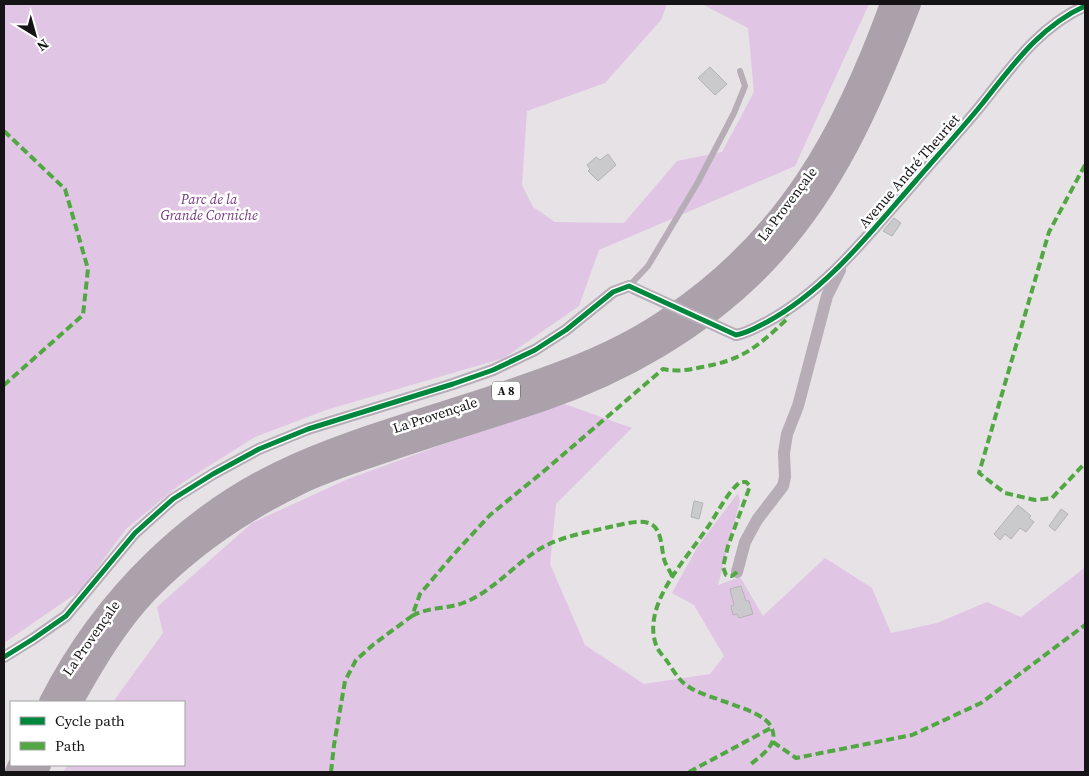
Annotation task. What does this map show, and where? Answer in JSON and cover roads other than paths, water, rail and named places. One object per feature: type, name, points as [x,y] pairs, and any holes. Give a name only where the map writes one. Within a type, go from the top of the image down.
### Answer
[{"type":"highway","name":"La Provençale","points":[[51,701],[75,657],[122,594],[173,543],[211,514],[248,490],[296,465],[364,438],[587,363],[668,319],[698,298],[730,271],[758,243],[784,212],[809,177],[834,136],[853,98],[891,4]]},
{"type":"highway","name":"La Provençale","points":[[73,701],[116,631],[145,595],[176,565],[211,536],[251,511],[301,483],[439,433],[545,399],[594,380],[635,360],[717,306],[757,270],[787,237],[827,183],[860,125],[885,70],[910,4]]},
{"type":"street","name":"Avenue André Theuriet","points":[[632,287],[736,335],[746,333],[787,311],[843,263],[980,106],[1038,36],[1069,13],[1085,6]]},
{"type":"street","points":[[737,572],[745,542],[757,520],[783,486],[785,477],[784,453],[787,434],[798,406],[827,296],[843,263]]},
{"type":"street","points":[[4,656],[66,616],[135,533],[174,499],[213,474],[259,449],[308,429],[492,370],[535,350],[566,330],[613,292],[632,287]]},
{"type":"lane","points":[[632,287],[648,266],[698,182],[734,113],[745,86],[740,71]]},
{"type":"park label","name":"Parc de la Grande Corniche","points":[[209,207]]}]
